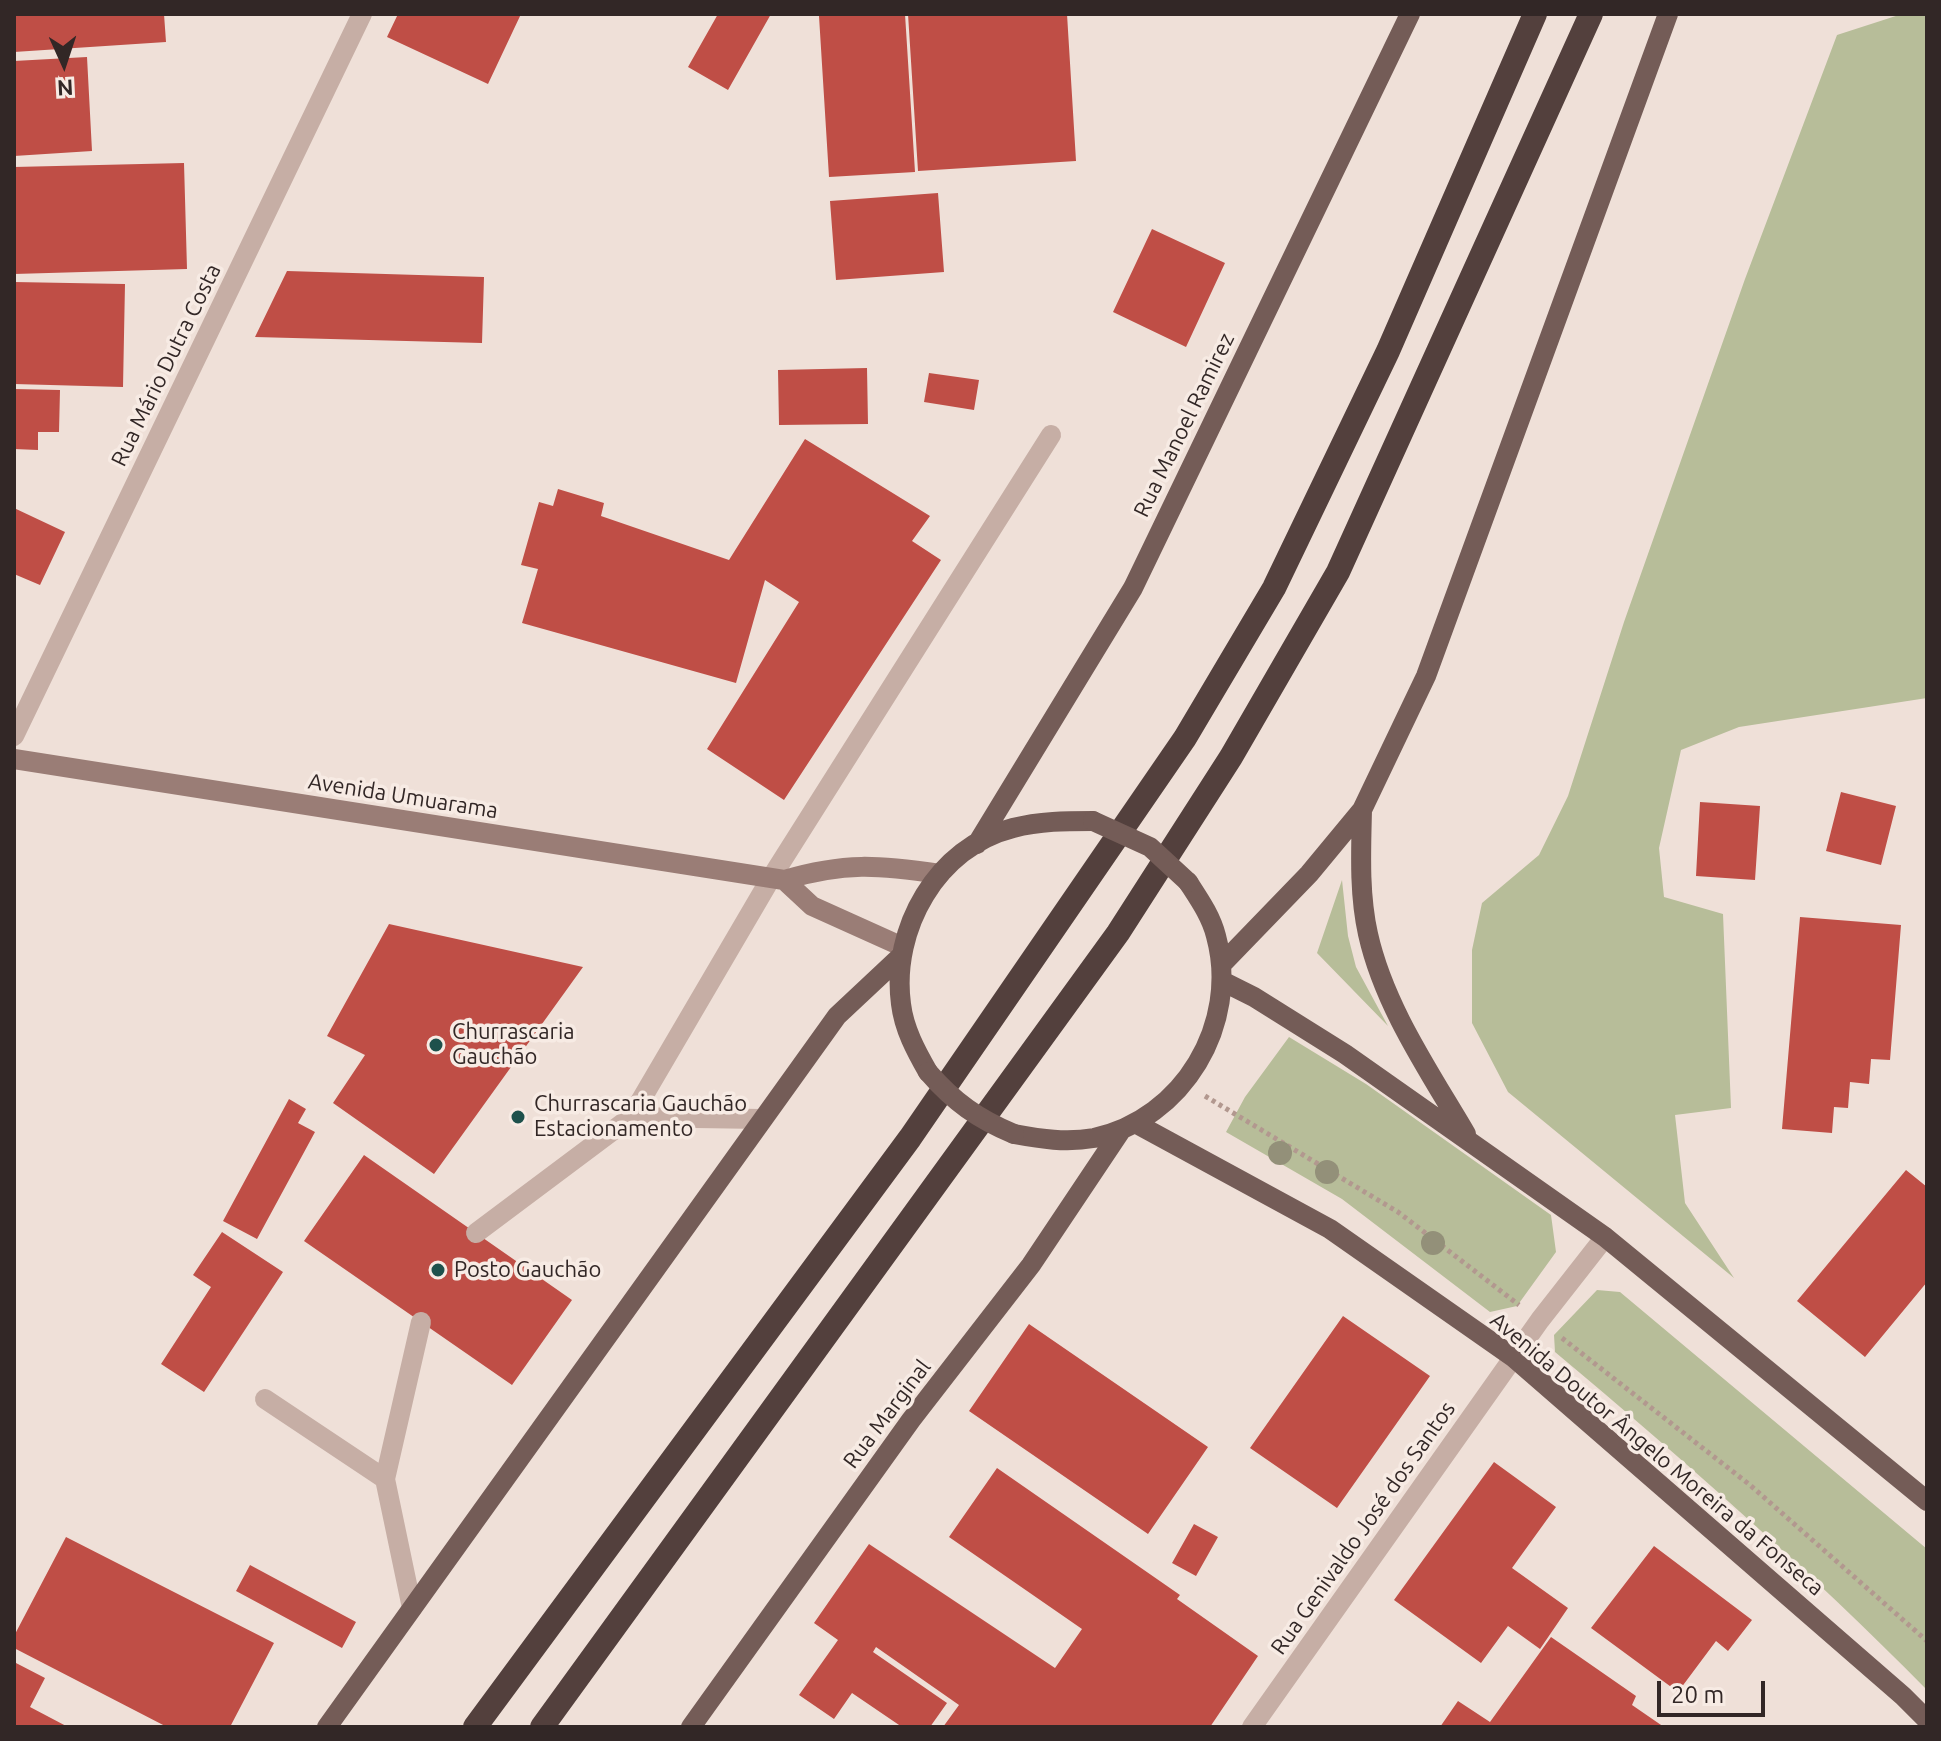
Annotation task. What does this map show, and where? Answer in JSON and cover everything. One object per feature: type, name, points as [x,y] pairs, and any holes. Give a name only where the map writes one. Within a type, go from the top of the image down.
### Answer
[{"type":"highway","points":[[475,1727],[910,1138],[1185,738],[1274,588],[1388,351],[1535,14]]},
{"type":"highway","points":[[542,1727],[1118,933],[1231,757],[1338,572],[1591,14]]},
{"type":"main road","name":"Rua Manoel Ramirez","points":[[977,844],[1133,588],[1410,14]]},
{"type":"main road","points":[[1222,973],[1362,810],[1426,676],[1668,14]]},
{"type":"main road","points":[[1362,810],[1362,896],[1377,964],[1413,1043],[1470,1140]]},
{"type":"main road","points":[[1056,820],[1093,821],[1150,847],[1188,882],[1210,921],[1222,973],[1216,1025],[1198,1065],[1170,1099],[1128,1126],[1092,1138],[1053,1141],[1014,1134],[981,1121],[952,1099],[928,1072],[911,1041],[901,1007],[902,951],[910,922],[940,874],[977,844],[1011,828],[1056,820]]},
{"type":"main road","points":[[327,1727],[837,1016],[902,951]]},
{"type":"main road","points":[[1222,973],[1470,1140],[1605,1237],[1927,1501]]},
{"type":"main road","name":"Avenida Doutor Ângelo Moreira da Fonseca","points":[[1128,1126],[1330,1229],[1513,1357],[1927,1720]]},
{"type":"main road","name":"Rua Marginal","points":[[691,1727],[911,1420],[1031,1265],[1128,1126]]},
{"type":"street","name":"Rua Mário Dutra Costa","points":[[14,736],[362,14]]},
{"type":"street","points":[[476,1233],[631,1117],[1051,435]]},
{"type":"street","name":"Avenida Umuarama","points":[[14,759],[778,879],[828,867],[873,865],[940,874]]},
{"type":"street","points":[[778,879],[812,906],[902,951]]},
{"type":"street","points":[[631,1117],[761,1119]]},
{"type":"street","name":"Rua Genivaldo José dos Santos","points":[[1252,1727],[1513,1357],[1605,1237]]},
{"type":"street","points":[[412,1608],[385,1479],[421,1322]]},
{"type":"street","points":[[265,1399],[385,1479]]},
{"type":"path","points":[[1184,1082],[1247,1124],[1398,1212],[1750,1485],[1927,1641]]},
{"type":"green space","points":[[1902,14],[1927,14],[1927,698],[1739,727],[1681,750],[1659,848],[1664,897],[1723,914],[1731,1108],[1675,1115],[1685,1203],[1734,1278],[1508,1092],[1472,1023],[1472,950],[1482,903],[1539,855],[1568,796],[1624,622],[1745,279],[1837,35]]},
{"type":"green space","points":[[1342,880],[1348,936],[1356,967],[1388,1026],[1317,953]]},
{"type":"green space","points":[[1289,1037],[1366,1084],[1551,1215],[1556,1252],[1517,1306],[1490,1312],[1342,1199],[1226,1132],[1245,1097]]},
{"type":"green space","points":[[1597,1290],[1620,1292],[1927,1549],[1927,1690],[1745,1516],[1555,1352],[1554,1335]]},
{"type":"building","points":[[14,14],[164,14],[166,42],[14,52]]},
{"type":"building","points":[[398,14],[521,14],[488,84],[387,37]]},
{"type":"building","points":[[718,14],[771,14],[728,90],[688,67]]},
{"type":"building","points":[[905,14],[915,172],[829,177],[819,16]]},
{"type":"building","points":[[908,14],[1067,14],[1076,161],[918,171]]},
{"type":"building","points":[[87,57],[92,151],[14,156],[14,61]]},
{"type":"building","points":[[184,163],[187,269],[14,274],[14,167]]},
{"type":"building","points":[[938,193],[944,272],[836,280],[830,201]]},
{"type":"building","points":[[1152,229],[1225,263],[1186,347],[1113,312]]},
{"type":"building","points":[[287,271],[484,277],[482,343],[255,337]]},
{"type":"building","points":[[14,282],[125,284],[123,387],[14,384]]},
{"type":"building","points":[[867,368],[868,424],[779,425],[778,370]]},
{"type":"building","points":[[929,373],[979,380],[974,410],[924,402]]},
{"type":"building","points":[[14,389],[60,390],[59,432],[38,432],[38,450],[14,449]]},
{"type":"building","points":[[805,439],[930,516],[912,541],[941,560],[784,800],[707,749],[799,602],[765,580],[736,683],[522,623],[538,569],[521,565],[539,502],[553,506],[558,489],[604,503],[601,516],[729,560]]},
{"type":"building","points":[[14,508],[65,532],[40,585],[14,574]]},
{"type":"building","points":[[1841,792],[1896,806],[1881,865],[1826,851]]},
{"type":"building","points":[[1700,802],[1760,806],[1755,880],[1696,876]]},
{"type":"building","points":[[1800,917],[1901,925],[1890,1060],[1871,1059],[1869,1084],[1850,1082],[1848,1108],[1834,1107],[1832,1133],[1782,1129]]},
{"type":"building","name":"Churrascaria Gauchão","points":[[389,924],[583,967],[434,1174],[333,1103],[365,1055],[327,1036]]},
{"type":"building","points":[[289,1099],[306,1109],[298,1123],[315,1132],[257,1239],[223,1221]]},
{"type":"building","name":"Posto Gauchão","points":[[364,1155],[572,1300],[512,1385],[304,1241]]},
{"type":"building","points":[[1906,1170],[1927,1187],[1927,1282],[1865,1357],[1797,1301]]},
{"type":"building","points":[[222,1232],[283,1272],[204,1392],[161,1364],[211,1287],[193,1275]]},
{"type":"building","points":[[1343,1316],[1430,1376],[1337,1508],[1250,1448]]},
{"type":"building","points":[[1029,1324],[1208,1447],[1148,1534],[969,1411]]},
{"type":"building","points":[[1494,1462],[1556,1507],[1512,1568],[1568,1608],[1540,1649],[1508,1626],[1481,1663],[1394,1600]]},
{"type":"building","points":[[997,1468],[1180,1595],[1177,1599],[1258,1656],[1210,1727],[943,1727],[959,1705],[876,1647],[873,1652],[947,1703],[930,1727],[902,1727],[852,1693],[834,1719],[799,1695],[838,1640],[814,1623],[869,1544],[1055,1668],[1082,1629],[949,1537]]},
{"type":"building","points":[[1194,1524],[1218,1537],[1196,1576],[1172,1563]]},
{"type":"building","points":[[66,1537],[274,1643],[230,1727],[167,1727],[14,1648],[14,1636]]},
{"type":"building","points":[[1654,1546],[1752,1620],[1728,1651],[1716,1641],[1678,1692],[1591,1628]]},
{"type":"building","points":[[250,1565],[356,1622],[342,1648],[236,1591]]},
{"type":"building","points":[[1551,1637],[1636,1696],[1632,1705],[1664,1727],[1440,1727],[1458,1701],[1490,1722]]},
{"type":"building","points":[[16,1663],[45,1678],[30,1707],[68,1727],[14,1727]]},
{"type":"place","name":"Churrascaria Gauchão","points":[[436,1045]]},
{"type":"place","name":"Churrascaria Gauchão Estacionamento","points":[[518,1117]]},
{"type":"place","name":"Posto Gauchão","points":[[438,1270]]}]
